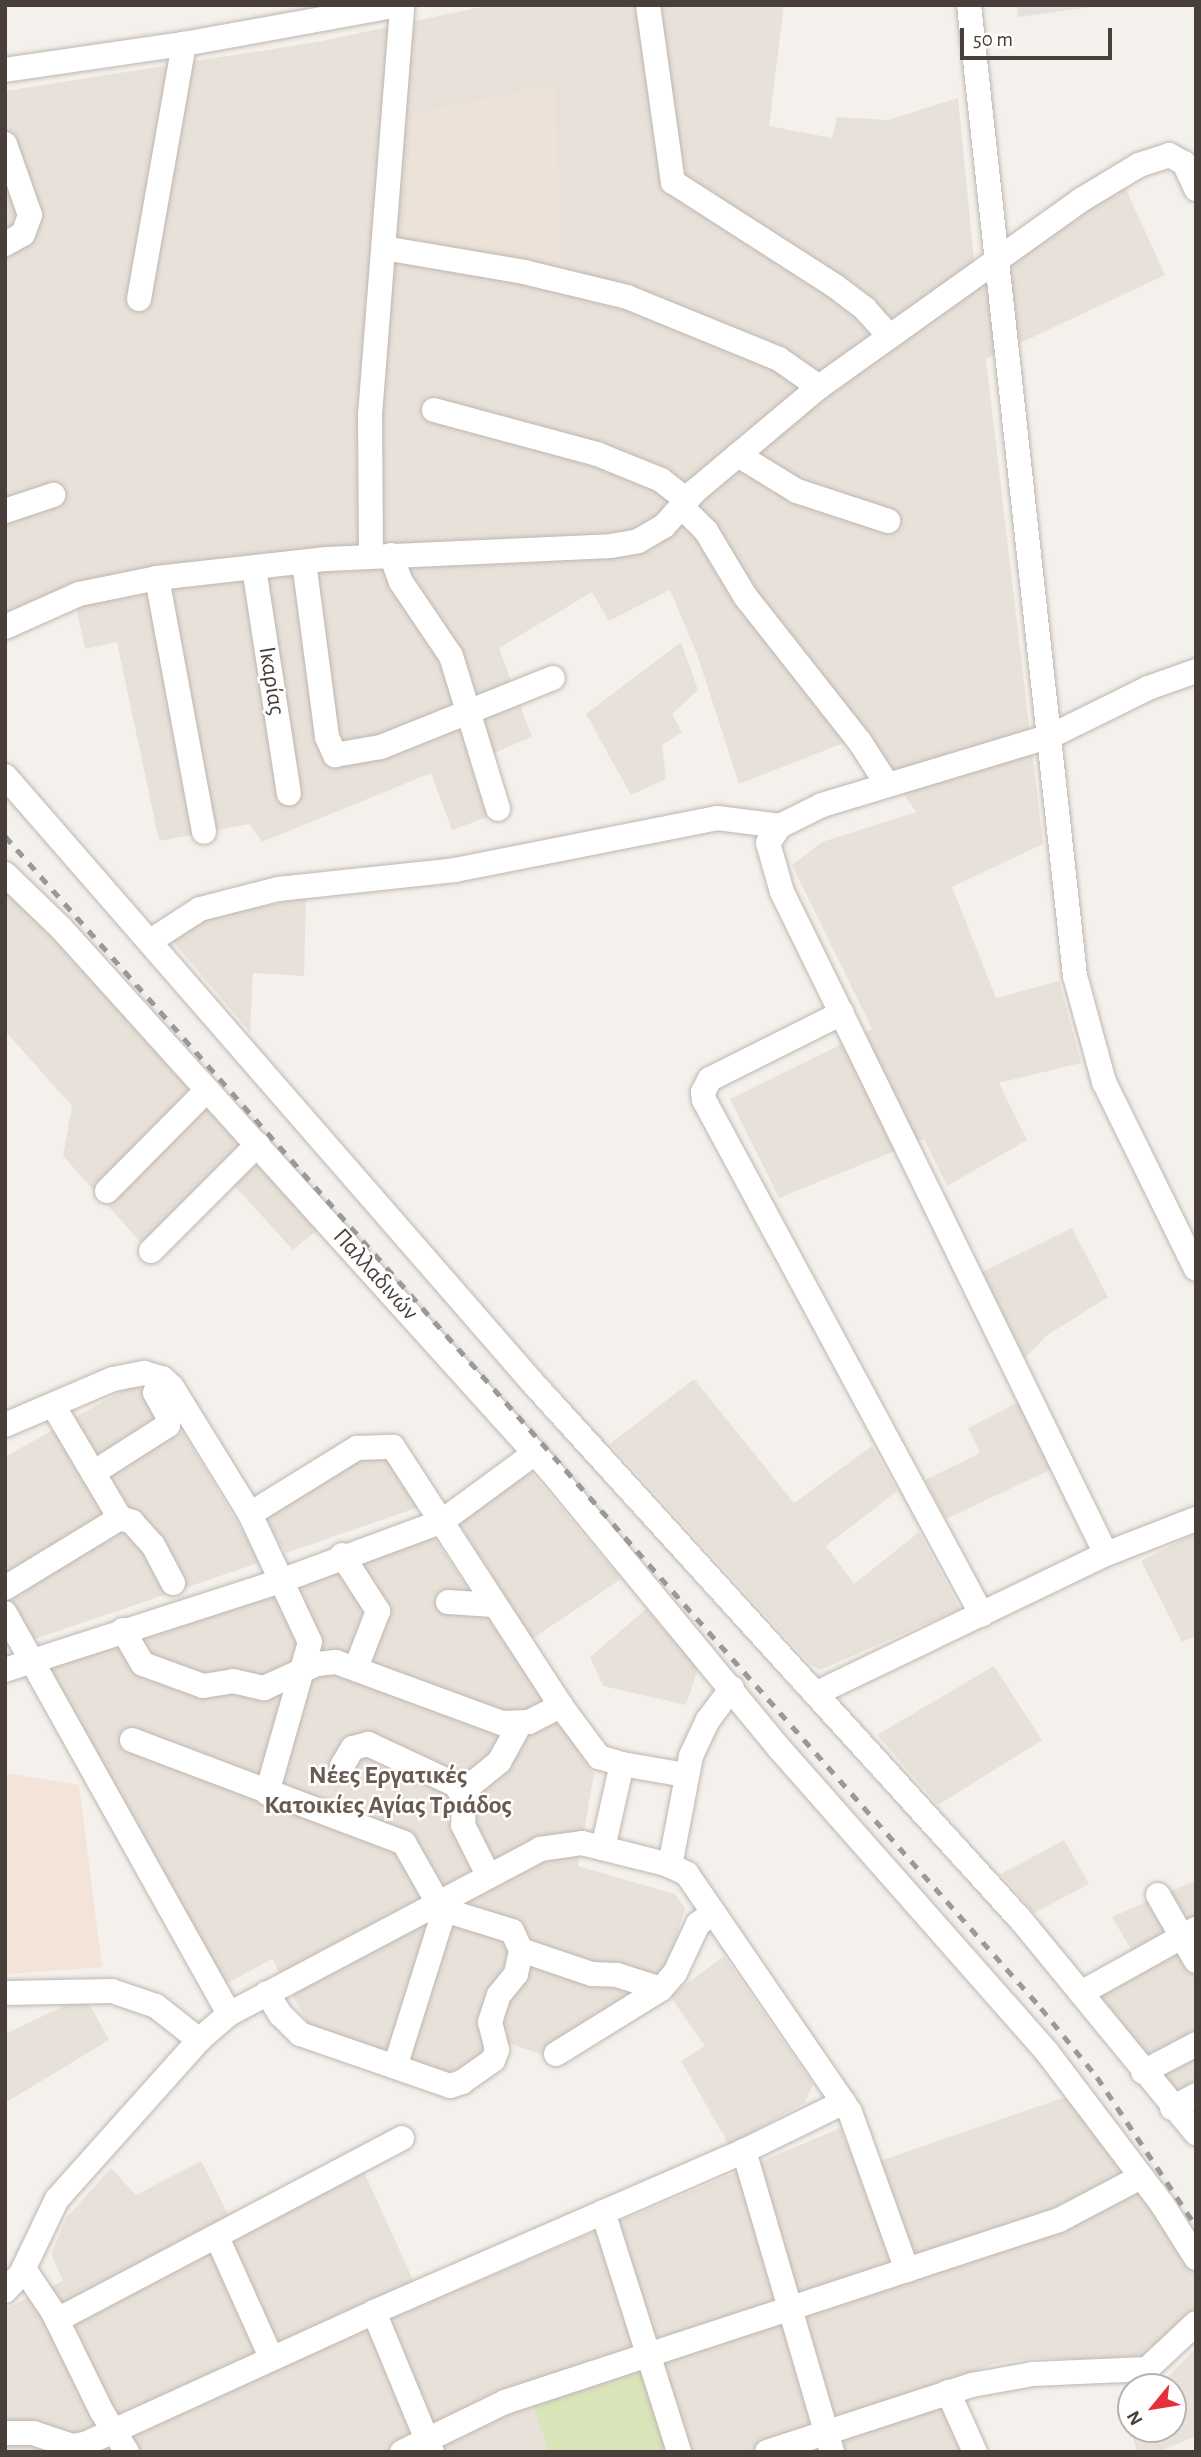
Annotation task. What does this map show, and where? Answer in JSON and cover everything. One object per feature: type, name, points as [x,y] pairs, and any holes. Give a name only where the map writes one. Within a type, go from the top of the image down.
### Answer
[{"type":"street","points":[[5,70],[184,44],[401,5],[368,453],[381,556],[448,649],[498,809]]},
{"type":"street","points":[[648,5],[673,181],[835,286],[865,309],[889,337]]},
{"type":"street","points":[[969,5],[995,259],[1051,736],[1072,954],[1087,1027],[1112,1101],[1196,1269]]},
{"type":"street","points":[[139,299],[184,44]]},
{"type":"street","points":[[5,144],[30,215],[23,234],[5,243]]},
{"type":"street","points":[[5,626],[79,594],[157,578],[381,556],[611,546],[654,534],[738,455],[819,387],[1063,211],[1153,159],[1178,157],[1196,189]]},
{"type":"street","points":[[384,248],[524,272],[627,297],[779,359],[819,387]]},
{"type":"street","points":[[434,410],[597,454],[661,480],[685,504],[706,531],[745,596],[860,742],[887,784]]},
{"type":"street","points":[[738,455],[797,491],[888,521]]},
{"type":"street","points":[[5,511],[53,495]]},
{"type":"street","points":[[304,562],[327,737],[335,755],[381,747],[553,678]]},
{"type":"street","name":"Ικαρίας","points":[[254,568],[289,793]]},
{"type":"street","points":[[157,578],[204,832]]},
{"type":"street","points":[[1106,1554],[842,1013],[770,859],[768,843],[780,826],[822,805],[1051,736],[1148,688],[1196,671]]},
{"type":"street","points":[[5,776],[152,940],[467,1308],[817,1693],[1081,1993],[1172,2108],[1196,2133]]},
{"type":"street","points":[[152,940],[200,909],[278,889],[455,870],[717,818],[780,826]]},
{"type":"street","name":"Παλλαδινών","points":[[5,874],[61,928],[535,1453],[779,1748],[1048,2052],[1141,2177],[1196,2258]]},
{"type":"street","points":[[842,1013],[710,1079],[703,1092],[704,1100],[982,1615]]},
{"type":"street","points":[[107,1191],[207,1090]]},
{"type":"street","points":[[151,1251],[258,1144]]},
{"type":"street","points":[[5,1425],[113,1380],[144,1373],[162,1378],[183,1403],[250,1514],[310,1642],[267,1793]]},
{"type":"street","points":[[93,1473],[169,1425],[169,1418],[155,1393]]},
{"type":"street","points":[[53,1405],[120,1517],[132,1522],[153,1545],[173,1583]]},
{"type":"street","points":[[250,1514],[352,1451],[381,1445],[393,1447],[402,1456],[493,1605],[599,1757],[622,1764],[686,1775]]},
{"type":"street","points":[[5,1670],[283,1580],[342,1555],[441,1522],[535,1453]]},
{"type":"street","points":[[5,1588],[120,1517]]},
{"type":"street","points":[[817,1693],[1106,1554],[1196,1519]]},
{"type":"street","points":[[342,1555],[378,1611],[356,1668]]},
{"type":"street","points":[[448,1602],[493,1605]]},
{"type":"street","points":[[5,1614],[229,2014]]},
{"type":"street","points":[[123,1630],[143,1664],[203,1686],[233,1681],[264,1688],[327,1662],[356,1668],[502,1723],[520,1724],[542,1718],[561,1706]]},
{"type":"street","points":[[670,1866],[686,1775],[702,1730],[732,1688]]},
{"type":"street","points":[[461,1792],[499,1762],[520,1724]]},
{"type":"street","points":[[132,1740],[267,1793],[401,1840],[439,1905],[437,1940],[395,2067]]},
{"type":"street","points":[[342,1766],[353,1748],[368,1745],[447,1780],[461,1792],[463,1825],[488,1875]]},
{"type":"street","points":[[603,1848],[622,1764]]},
{"type":"street","points":[[5,2291],[23,2269],[57,2199],[199,2040],[229,2014],[439,1905],[488,1875],[540,1849],[582,1843],[670,1866],[687,1874],[844,2102],[874,2169],[907,2270]]},
{"type":"street","points":[[1158,1895],[1189,1932],[1196,1961]]},
{"type":"street","points":[[267,1993],[281,2015],[300,2034],[450,2086],[489,2066],[496,2050],[491,2022],[499,1995],[516,1974],[521,1950],[512,1931],[439,1905]]},
{"type":"street","points":[[556,2054],[661,1989],[675,1973],[698,1924],[713,1913]]},
{"type":"street","points":[[1081,1993],[1189,1932]]},
{"type":"street","points":[[521,1950],[592,1974],[617,1975],[661,1989]]},
{"type":"street","points":[[5,1993],[112,1991],[156,2006],[199,2040]]},
{"type":"street","points":[[1143,2072],[1196,2043]]},
{"type":"street","points":[[1172,2108],[1196,2095]]},
{"type":"street","points":[[5,2432],[24,2431],[77,2446],[121,2442],[271,2357],[744,2151],[844,2102]]},
{"type":"street","points":[[57,2320],[402,2138]]},
{"type":"street","points":[[744,2151],[829,2442]]},
{"type":"street","points":[[401,2452],[430,2446],[505,2402],[1059,2220],[1141,2177]]},
{"type":"street","points":[[603,2212],[679,2452]]},
{"type":"street","points":[[217,2237],[271,2357]]},
{"type":"street","points":[[23,2269],[57,2320],[121,2442]]},
{"type":"street","points":[[374,2312],[430,2446]]},
{"type":"street","points":[[767,2452],[829,2442],[948,2392],[1033,2374],[1147,2369],[1196,2323]]},
{"type":"street","points":[[948,2392],[975,2452]]},
{"type":"shaded area","points":[[490,5],[784,5],[769,126],[832,138],[837,117],[888,120],[958,98],[976,282],[1124,185],[1165,275],[986,359],[1043,844],[952,887],[996,998],[1059,981],[1081,1063],[999,1083],[1027,1140],[947,1186],[924,1139],[779,1198],[730,1099],[872,1029],[792,865],[822,842],[916,812],[864,735],[739,784],[697,654],[670,590],[609,621],[592,592],[499,648],[532,737],[470,763],[488,817],[452,830],[431,773],[262,842],[249,824],[159,841],[117,642],[85,649],[72,588],[5,617],[5,91],[317,42]]},
{"type":"shaded area","points":[[1017,5],[1106,5],[1018,17]]},
{"type":"shaded area","points":[[554,84],[563,274],[403,245],[413,114]]},
{"type":"shaded area","points":[[681,642],[698,690],[672,714],[682,732],[662,745],[666,779],[631,795],[586,714]]},
{"type":"shaded area","points":[[5,887],[321,1227],[293,1250],[222,1172],[145,1247],[63,1156],[72,1106],[5,1031]]},
{"type":"shaded area","points":[[306,898],[304,976],[253,973],[250,1032],[165,932],[210,916]]},
{"type":"shaded area","points":[[1072,1228],[1108,1297],[1046,1336],[1025,1358],[982,1272]]},
{"type":"shaded area","points":[[694,1379],[794,1503],[872,1446],[897,1491],[826,1546],[854,1584],[919,1532],[960,1609],[820,1670],[809,1663],[610,1444]]},
{"type":"shaded area","points":[[134,1384],[143,1390],[172,1438],[183,1432],[261,1562],[32,1640],[11,1604],[14,1596],[5,1577],[5,1457]]},
{"type":"shaded area","points":[[1019,1402],[1052,1469],[946,1519],[925,1480],[980,1453],[968,1428]]},
{"type":"shaded area","points":[[387,1453],[422,1506],[286,1553],[264,1517],[365,1455]]},
{"type":"shaded area","points":[[529,1470],[621,1579],[532,1639],[455,1517]]},
{"type":"shaded area","points":[[1196,1533],[1196,1636],[1182,1642],[1141,1561]]},
{"type":"shaded area","points":[[432,1535],[594,1774],[578,1866],[675,1894],[685,1908],[661,1985],[540,2054],[505,2042],[447,2074],[312,2030],[272,1959],[224,1985],[40,1664]]},
{"type":"shaded area","points":[[646,1609],[698,1668],[686,1705],[603,1686],[590,1657]]},
{"type":"shaded area","points":[[994,1666],[1042,1740],[938,1805],[877,1735]]},
{"type":"shaded area","points":[[5,1773],[79,1785],[102,1967],[5,1974]]},
{"type":"shaded area","points":[[1064,1840],[1089,1884],[1034,1913],[1001,1874]]},
{"type":"shaded area","points":[[1196,1880],[1196,2115],[1098,1993],[1142,1968],[1112,1917]]},
{"type":"shaded area","points":[[724,1956],[813,2084],[805,2103],[729,2145],[681,2061],[705,2046],[670,1996]]},
{"type":"shaded area","points":[[85,1996],[109,2040],[5,2103],[5,2034]]},
{"type":"shaded area","points":[[1071,2095],[1196,2277],[1196,2311],[1142,2360],[1034,2358],[993,2364],[940,2384],[969,2452],[5,2452],[5,2309],[63,2281],[51,2254],[67,2217],[111,2168],[136,2195],[201,2161],[239,2236],[364,2172],[424,2304],[840,2128],[857,2169]]},
{"type":"shaded area","points":[[1196,2348],[1196,2436],[1187,2440],[1187,2373],[1172,2373]]},
{"type":"shaded area","points":[[1135,2443],[1179,2443],[1158,2452],[1137,2452]]},
{"type":"green space","points":[[642,2373],[667,2452],[549,2452],[533,2406]]},
{"type":"railway","points":[[5,836],[1041,2008],[1097,2077],[1196,2226]]},
{"type":"district","name":"Νέες Εργατικές Κατοικίες Αγίας Τριάδος","points":[[388,1791]]}]
